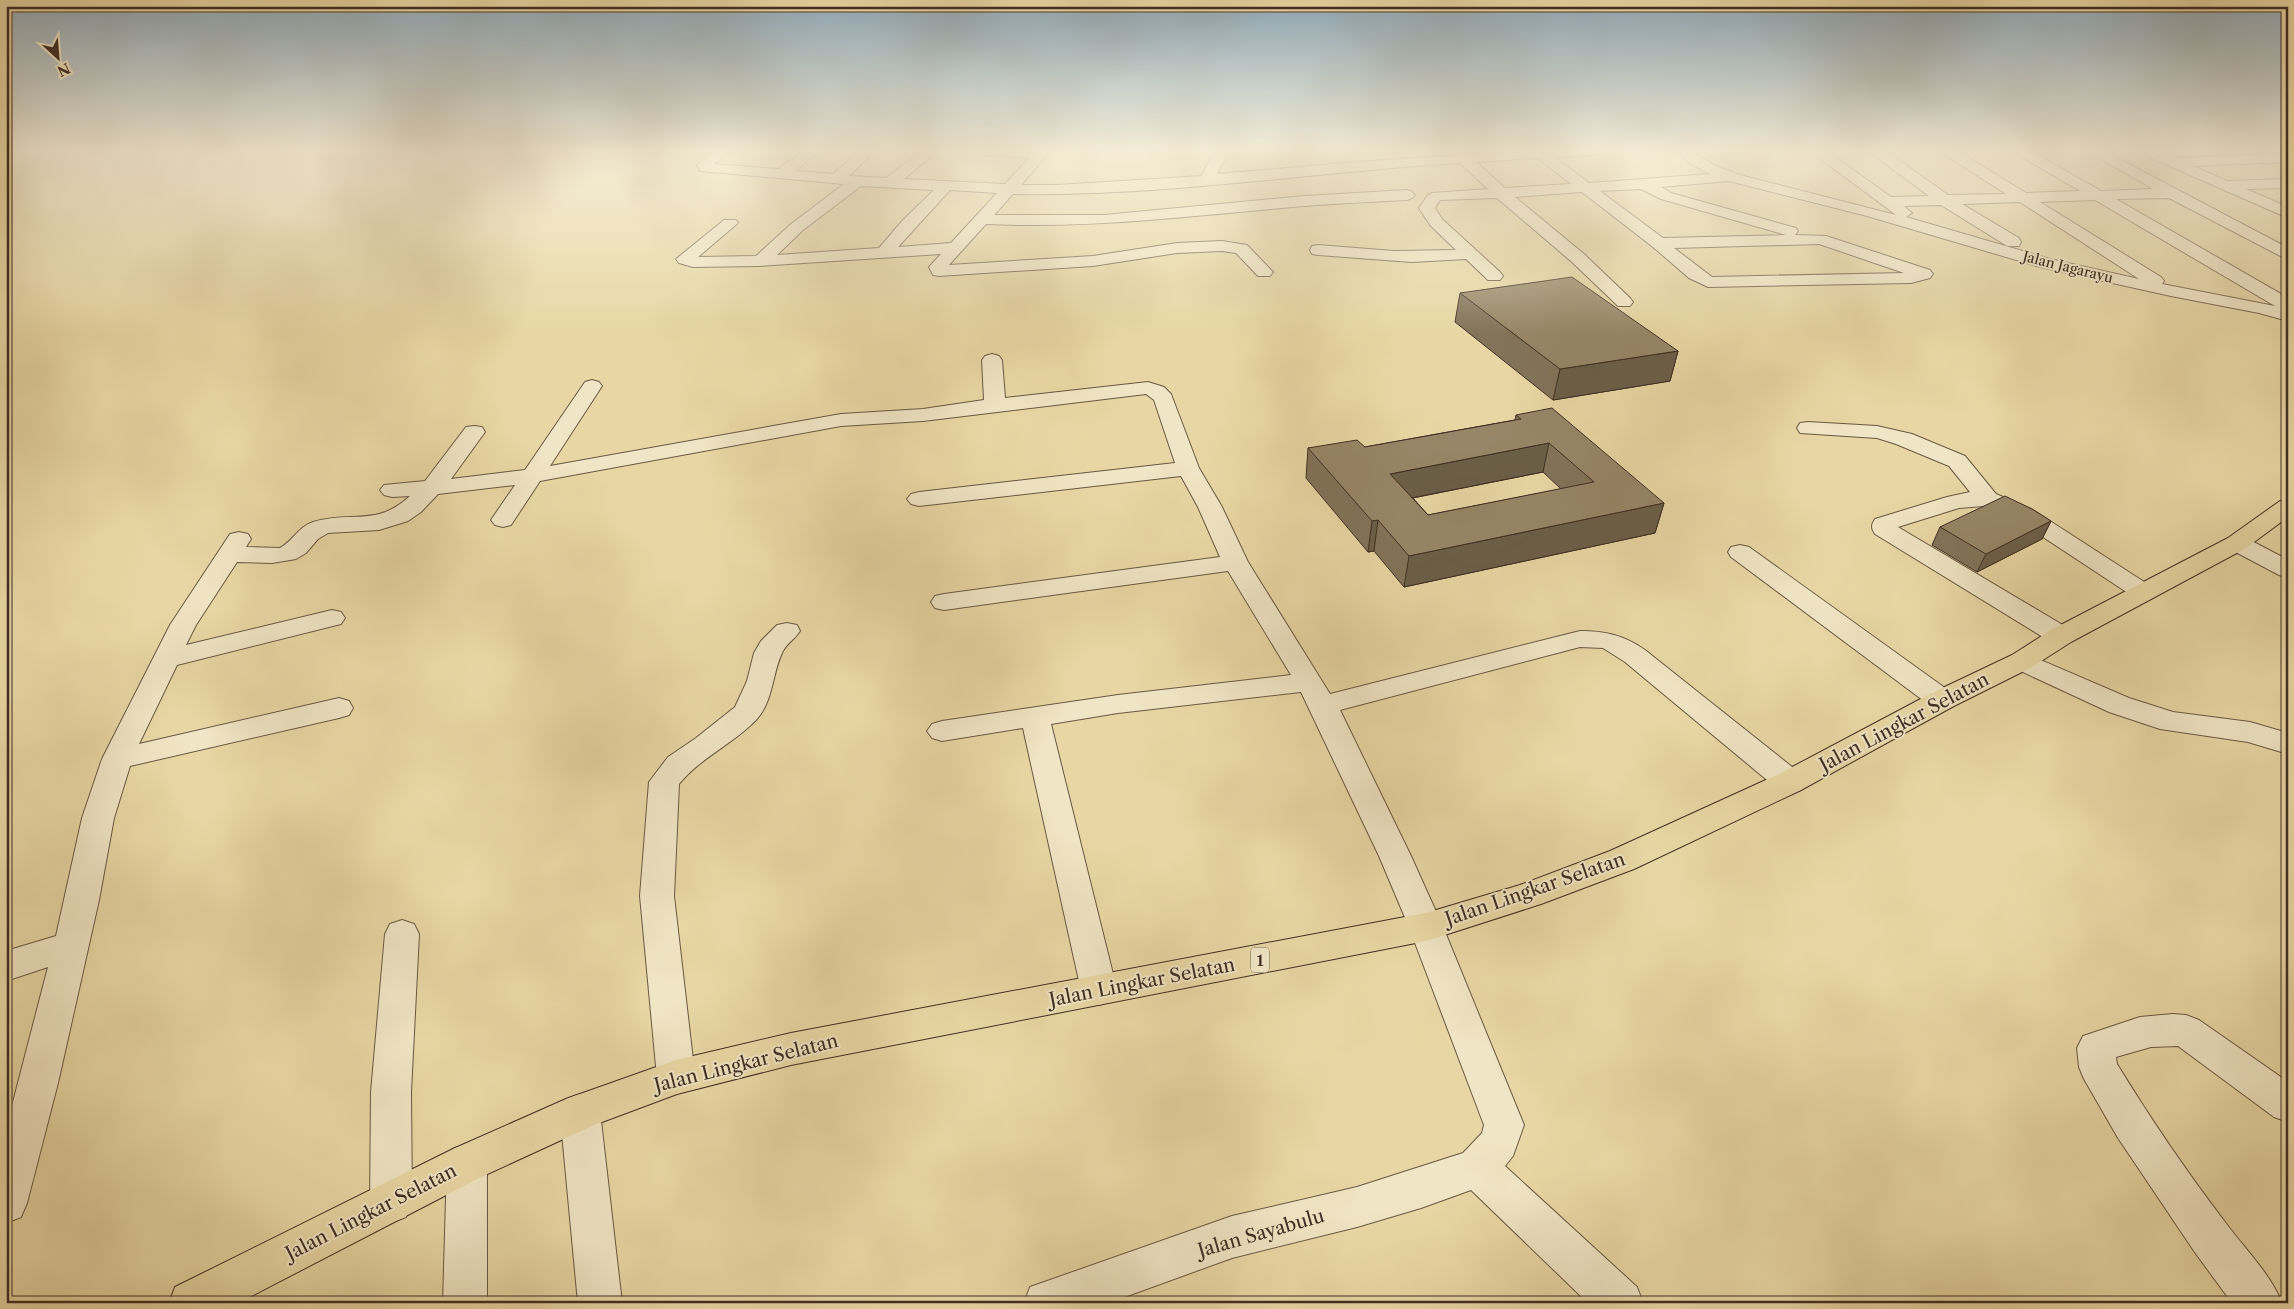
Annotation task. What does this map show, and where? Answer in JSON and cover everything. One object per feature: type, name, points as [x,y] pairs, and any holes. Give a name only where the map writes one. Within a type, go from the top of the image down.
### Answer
[{"type":"highway","name":"Jalan Lingkar Selatan","points":[[191,1303],[468,1163],[580,1112],[676,1077],[791,1048],[1195,973],[1426,927],[1529,895],[1622,860],[1790,782],[1942,700],[2022,661],[2061,636],[2237,543],[2288,506]]},
{"type":"street","points":[[760,261],[797,227],[817,212]]},
{"type":"street","points":[[884,253],[920,212]]},
{"type":"street","points":[[989,212],[938,267],[939,270],[1093,261],[1177,248],[1222,246],[1241,249],[1264,272]]},
{"type":"street","points":[[983,219],[1062,222],[1206,212]]},
{"type":"street","points":[[1430,212],[1436,222],[1494,276]]},
{"type":"street","points":[[1524,212],[1578,258],[1624,302]]},
{"type":"street","points":[[1619,212],[1701,278],[1716,283],[1911,278],[1924,274],[1820,240],[1721,212]]},
{"type":"street","points":[[1716,212],[1742,241]]},
{"type":"street","name":"Jalan Jagarayu","points":[[1867,212],[1925,227],[2046,263],[2171,291],[2287,313]]},
{"type":"street","points":[[1903,212],[1925,227]]},
{"type":"street","points":[[1964,212],[2046,263]]},
{"type":"street","points":[[2048,212],[2171,291]]},
{"type":"street","points":[[2126,212],[2287,313]]},
{"type":"street","points":[[2206,212],[2288,255]]},
{"type":"street","points":[[1052,237],[1062,222]]},
{"type":"street","points":[[730,223],[685,259],[693,262],[760,261],[956,248]]},
{"type":"street","points":[[1348,234],[1370,254]]},
{"type":"street","points":[[1659,243],[1820,240]]},
{"type":"street","points":[[1318,250],[1433,258],[1469,254]]},
{"type":"street","points":[[1031,266],[1042,251]]},
{"type":"street","points":[[992,360],[995,405]]},
{"type":"street","points":[[503,520],[592,386]]},
{"type":"street","points":[[392,490],[421,497],[652,453],[870,416],[923,415],[1134,389],[1148,388],[1157,391],[1164,398],[1188,468],[1210,507],[1235,562],[1316,693],[1395,856],[1426,927],[1504,1125],[1499,1143],[1477,1168],[1621,1303]]},
{"type":"street","points":[[1808,428],[1877,432],[1904,439],[1938,452],[1958,461],[1988,499]]},
{"type":"street","points":[[6,1202],[15,1140],[39,1083],[98,818],[117,759],[183,625],[234,546],[281,555],[293,551],[304,537],[320,528],[340,523],[385,522],[404,515],[474,432]]},
{"type":"street","points":[[919,499],[1188,468]]},
{"type":"street","points":[[2061,636],[1884,529],[1884,524],[1955,502],[1988,499],[2025,515],[2143,592]]},
{"type":"street","points":[[2237,543],[2288,570]]},
{"type":"street","points":[[1740,552],[1942,700]]},
{"type":"street","points":[[944,602],[1235,562]]},
{"type":"street","points":[[165,659],[332,618]]},
{"type":"street","points":[[676,1077],[657,896],[660,821],[664,782],[679,764],[707,745],[747,712],[758,688],[768,653],[775,642],[787,631]]},
{"type":"street","points":[[942,730],[1035,718],[1118,704],[1316,693],[1580,639],[1604,639],[1619,644],[1635,656],[1790,782]]},
{"type":"street","points":[[2022,661],[2119,705],[2170,722],[2250,732],[2288,744]]},
{"type":"street","points":[[117,759],[339,708]]},
{"type":"street","points":[[1035,718],[1099,990]]},
{"type":"street","points":[[390,1203],[390,1092],[402,934]]},
{"type":"street","points":[[6,966],[70,946]]},
{"type":"street","points":[[2260,1303],[2209,1236],[2132,1125],[2098,1067],[2096,1048],[2145,1031],[2167,1028],[2186,1031],[2288,1104]]},
{"type":"street","points":[[580,1112],[600,1303]]},
{"type":"street","points":[[466,1303],[468,1163]]},
{"type":"street","name":"Jalan Sayabulu","points":[[1046,1303],[1232,1237],[1357,1207],[1421,1188],[1477,1168]]},
{"type":"building","points":[[1572,277],[1678,351],[1560,369],[1460,293]]},
{"type":"building","points":[[1552,408],[1664,503],[1409,556],[1378,520],[1372,521],[1308,448],[1357,440],[1365,447],[1521,419],[1516,415]],"holes":[[[1549,443],[1594,482],[1428,515],[1390,474]]]},
{"type":"building","points":[[2005,496],[2051,521],[1986,554],[1940,527]]}]
